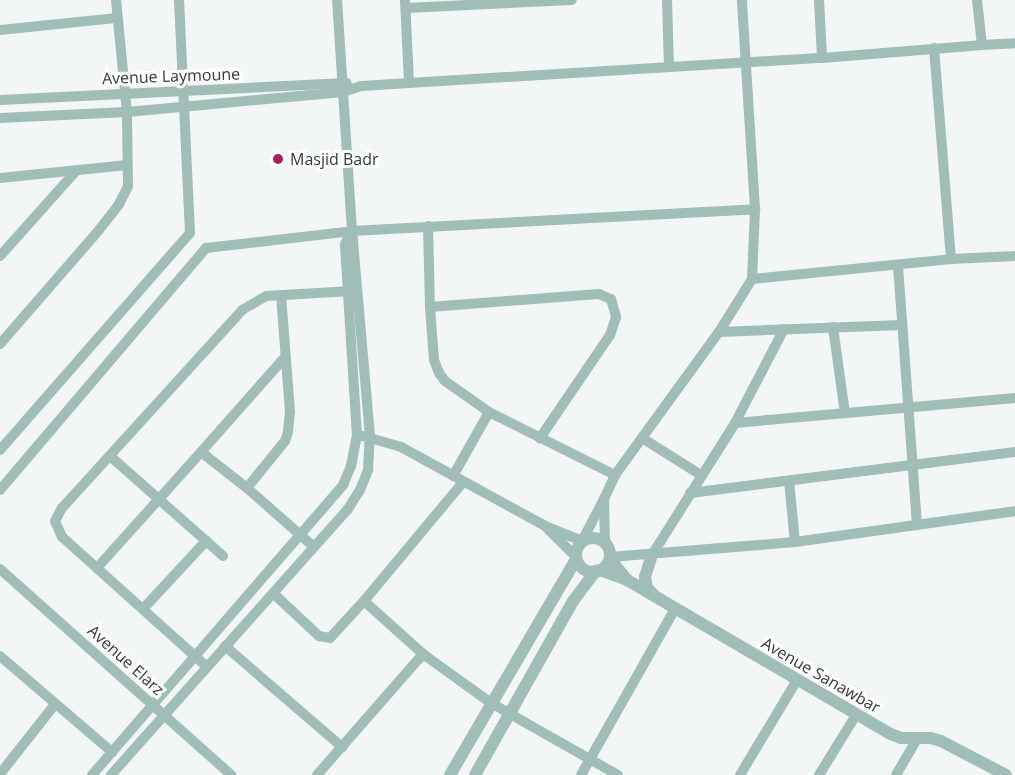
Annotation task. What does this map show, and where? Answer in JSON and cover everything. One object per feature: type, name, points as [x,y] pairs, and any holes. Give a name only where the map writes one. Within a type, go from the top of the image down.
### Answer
[{"type":"street","points":[[0,344],[119,204],[128,186],[127,112],[123,93],[116,0]]},
{"type":"street","points":[[0,450],[190,233],[186,106],[179,0]]},
{"type":"street","points":[[92,775],[152,702],[302,536],[343,485],[351,466],[357,436],[352,231],[337,0]]},
{"type":"street","points":[[409,83],[405,4],[572,0]]},
{"type":"street","points":[[667,0],[669,67]]},
{"type":"street","points":[[450,775],[576,558],[576,549],[615,475],[719,332],[752,279],[755,209],[742,0]]},
{"type":"street","points":[[819,0],[822,58]]},
{"type":"street","points":[[977,0],[981,45]]},
{"type":"street","points":[[0,30],[117,18]]},
{"type":"street","points":[[0,118],[127,112],[343,87],[822,58],[1015,43]]},
{"type":"street","points":[[934,48],[951,259]]},
{"type":"street","name":"Avenue Laymoune","points":[[0,100],[123,93],[343,87]]},
{"type":"street","points":[[0,178],[127,165]]},
{"type":"street","points":[[0,256],[75,172]]},
{"type":"street","points":[[0,489],[206,248],[352,231],[755,209]]},
{"type":"street","points":[[428,226],[434,360],[445,381],[489,412],[615,475]]},
{"type":"street","points":[[190,233],[206,248]]},
{"type":"street","points":[[752,279],[951,259],[1015,256]]},
{"type":"street","points":[[898,266],[917,525]]},
{"type":"street","points":[[206,666],[62,537],[55,521],[62,508],[242,310],[266,296],[353,291]]},
{"type":"street","points":[[111,775],[206,666],[274,594],[348,509],[360,490],[368,470],[370,436],[353,291]]},
{"type":"street","points":[[430,307],[599,294],[611,299],[616,317],[610,335],[540,438]]},
{"type":"street","points":[[247,489],[285,441],[288,432],[290,412],[281,296]]},
{"type":"street","points":[[719,332],[902,325]]},
{"type":"street","points":[[833,327],[844,413]]},
{"type":"street","points":[[654,596],[647,588],[645,577],[652,555],[735,423],[784,329]]},
{"type":"street","points":[[97,568],[160,501],[285,357]]},
{"type":"street","points":[[735,423],[1015,398]]},
{"type":"street","points":[[274,594],[319,636],[326,639],[334,635],[364,602],[458,479],[489,412]]},
{"type":"street","points":[[357,436],[370,436],[401,447],[545,526],[582,541],[596,538],[606,543]]},
{"type":"street","points":[[642,438],[701,474]]},
{"type":"street","points":[[201,452],[314,547]]},
{"type":"street","points":[[690,493],[1015,452]]},
{"type":"street","points":[[110,456],[223,556]]},
{"type":"street","points":[[789,481],[795,542]]},
{"type":"street","points":[[604,499],[606,543],[610,558],[627,580]]},
{"type":"street","points":[[475,775],[573,601],[610,558],[795,542],[1015,511]]},
{"type":"street","points":[[545,526],[576,558],[581,567],[627,580]]},
{"type":"street","points":[[143,609],[206,541]]},
{"type":"street","name":"Avenue Elarz","points":[[0,569],[152,702],[231,775]]},
{"type":"street","name":"Avenue Sanawbar","points":[[627,580],[891,734],[917,740],[931,738],[941,741],[1006,775]]},
{"type":"street","points":[[364,602],[423,654],[491,703],[618,775]]},
{"type":"street","points":[[581,775],[675,609]]},
{"type":"street","points":[[225,646],[342,747]]},
{"type":"street","points":[[317,775],[423,654]]},
{"type":"street","points":[[0,656],[112,752]]},
{"type":"street","points":[[740,775],[797,680]]},
{"type":"street","points":[[0,774],[56,704]]},
{"type":"street","points":[[819,775],[856,715]]},
{"type":"street","points":[[896,775],[917,740]]},
{"type":"place","name":"Masjid Badr","points":[[278,159]]}]
